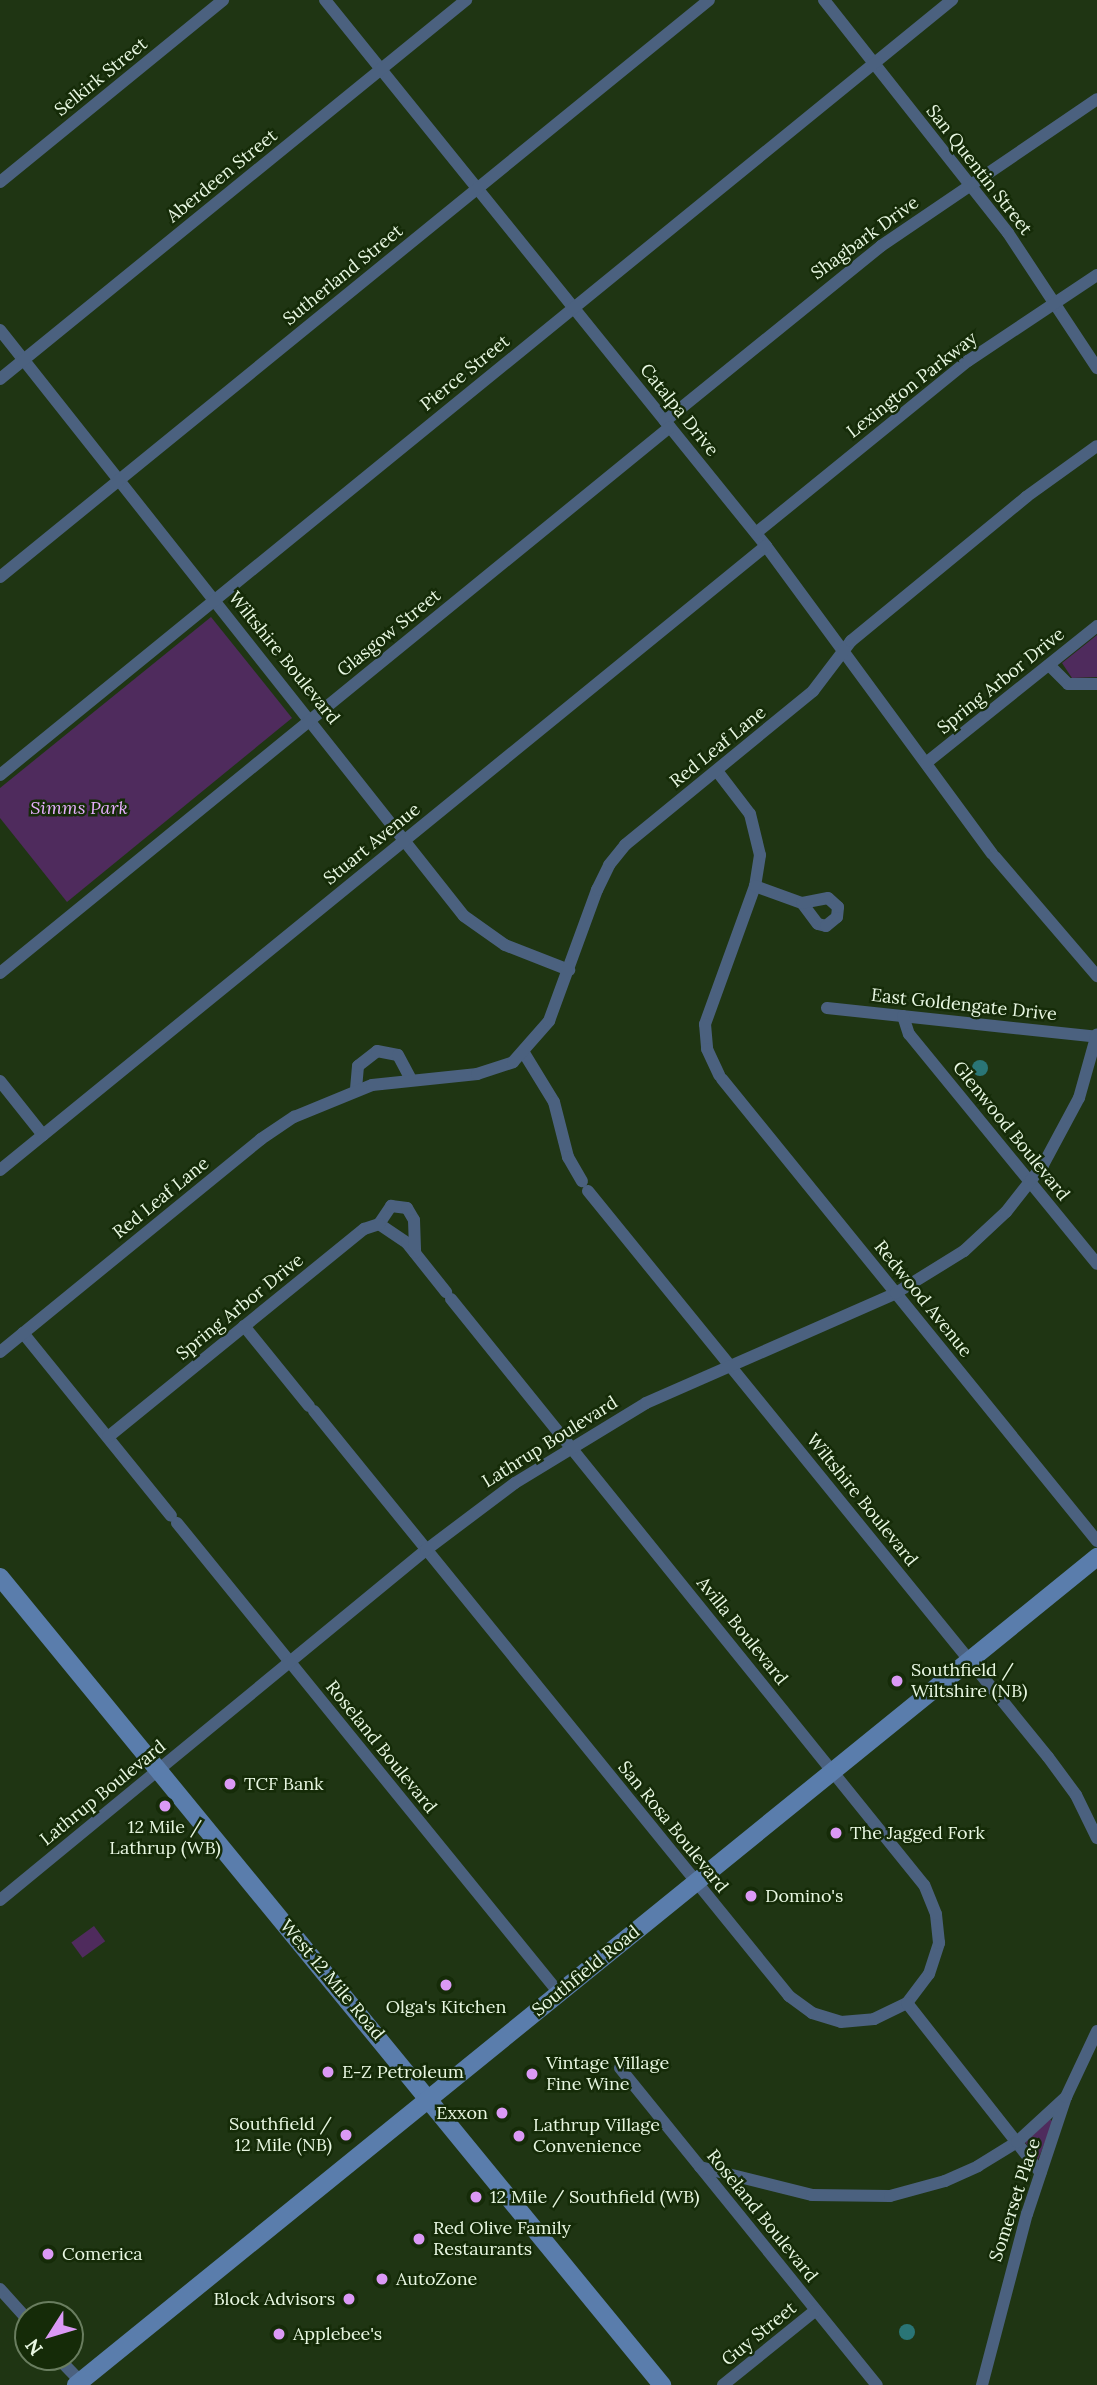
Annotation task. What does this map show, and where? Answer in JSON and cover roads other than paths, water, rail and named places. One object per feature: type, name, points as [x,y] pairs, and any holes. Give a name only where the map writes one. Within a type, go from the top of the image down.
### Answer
[{"type":"main road","name":"Southfield Road","points":[[78,2383],[1097,1557]]},
{"type":"main road","name":"West 12 Mile Road","points":[[0,1577],[662,2385]]},
{"type":"street","name":"Selkirk Street","points":[[0,182],[223,0]]},
{"type":"street","name":"Catalpa Drive","points":[[325,0],[756,533],[994,855],[1097,976]]},
{"type":"street","name":"Aberdeen Street","points":[[0,380],[466,0]]},
{"type":"street","name":"Sutherland Street","points":[[0,577],[709,0]]},
{"type":"street","name":"San Quentin Street","points":[[824,0],[971,186],[1056,302],[1097,368]]},
{"type":"street","name":"Pierce Street","points":[[0,775],[953,0]]},
{"type":"street","name":"Shagbark Drive","points":[[667,424],[863,259],[1097,99]]},
{"type":"street","name":"Lexington Parkway","points":[[756,533],[957,369],[1097,275]]},
{"type":"street","name":"Wiltshire Boulevard","points":[[0,330],[407,839],[452,901],[476,926],[505,945],[569,970]]},
{"type":"street","name":"Glasgow Street","points":[[0,973],[667,424]]},
{"type":"street","name":"Red Leaf Lane","points":[[0,1352],[271,1131],[356,1090],[411,1079],[477,1074],[505,1067],[524,1053],[549,1021],[608,865],[637,834],[813,691],[844,650],[1016,505],[1097,446]]},
{"type":"street","name":"Stuart Avenue","points":[[0,1170],[766,546]]},
{"type":"street","name":"Spring Arbor Drive","points":[[926,763],[1097,626]]},
{"type":"street","points":[[1049,665],[1068,684],[1097,684]]},
{"type":"street","name":"Redwood Avenue","points":[[717,771],[754,823],[760,855],[755,886],[705,1024],[707,1049],[721,1077],[1097,1541]]},
{"type":"street","points":[[755,886],[802,903]]},
{"type":"street","name":"East Goldengate Drive","points":[[827,1008],[1097,1036]]},
{"type":"street","name":"Glenwood Boulevard","points":[[903,1016],[909,1034],[1097,1264]]},
{"type":"street","name":"Lathrup Boulevard","points":[[0,1900],[426,1550],[569,1447],[646,1403],[896,1293],[964,1251],[1031,1183],[1075,1106],[1097,1036]]},
{"type":"street","points":[[356,1090],[358,1066],[376,1051],[398,1055],[411,1079]]},
{"type":"street","name":"Wiltshire Boulevard","points":[[524,1053],[554,1102],[565,1149],[585,1186],[1064,1777],[1097,1838]]},
{"type":"street","points":[[0,1081],[43,1135]]},
{"type":"street","name":"Spring Arbor Drive","points":[[108,1437],[364,1229],[379,1224],[391,1206],[402,1205],[411,1213],[415,1253]]},
{"type":"street","name":"Avilla Boulevard","points":[[379,1224],[397,1234],[415,1253],[924,1885],[934,1905],[937,1953],[924,1983],[907,2003]]},
{"type":"street","name":"San Rosa Boulevard","points":[[244,1326],[781,1987],[804,2008],[852,2022],[874,2019],[907,2003]]},
{"type":"street","name":"Roseland Boulevard","points":[[23,1333],[559,1993]]},
{"type":"street","points":[[907,2003],[1041,2173]]},
{"type":"street","name":"Somerset Place","points":[[982,2385],[1016,2247],[1066,2097],[1097,2031]]},
{"type":"street","name":"Roseland Boulevard","points":[[620,2068],[877,2385]]},
{"type":"street","points":[[700,2167],[720,2168],[812,2195],[890,2196],[956,2176],[1017,2142],[1066,2097]]},
{"type":"street","points":[[0,2289],[14,2304]]},
{"type":"street","name":"Guy Street","points":[[723,2385],[816,2310]]},
{"type":"water","points":[[980,1060],[986,1062],[986,1074],[980,1076],[974,1074],[972,1068],[974,1062]]},
{"type":"water","points":[[907,2324],[913,2326],[913,2338],[907,2340],[901,2338],[899,2332],[901,2326]]},
{"type":"place","name":"Southfield / Wiltshire (NB)","points":[[897,1681]]},
{"type":"place","name":"TCF Bank","points":[[230,1784]]},
{"type":"place","name":"12 Mile / Lathrup (WB)","points":[[165,1806]]},
{"type":"place","name":"The Jagged Fork","points":[[836,1833]]},
{"type":"place","name":"Domino's","points":[[751,1896]]},
{"type":"place","name":"Olga's Kitchen","points":[[446,1985]]},
{"type":"place","name":"E-Z Petroleum","points":[[328,2072]]},
{"type":"place","name":"Vintage Village Fine Wine","points":[[532,2074]]},
{"type":"place","name":"Exxon","points":[[502,2113]]},
{"type":"place","name":"Southfield / 12 Mile (NB)","points":[[346,2135]]},
{"type":"place","name":"Lathrup Village Convenience","points":[[519,2136]]},
{"type":"place","name":"12 Mile / Southfield (WB)","points":[[476,2197]]},
{"type":"place","name":"Red Olive Family Restaurants","points":[[419,2239]]},
{"type":"place","name":"Comerica","points":[[48,2254]]},
{"type":"place","name":"AutoZone","points":[[382,2279]]},
{"type":"place","name":"Block Advisors","points":[[349,2299]]},
{"type":"place","name":"Applebee's","points":[[279,2334]]},
{"type":"park label","name":"Simms Park","points":[[79,808]]}]
